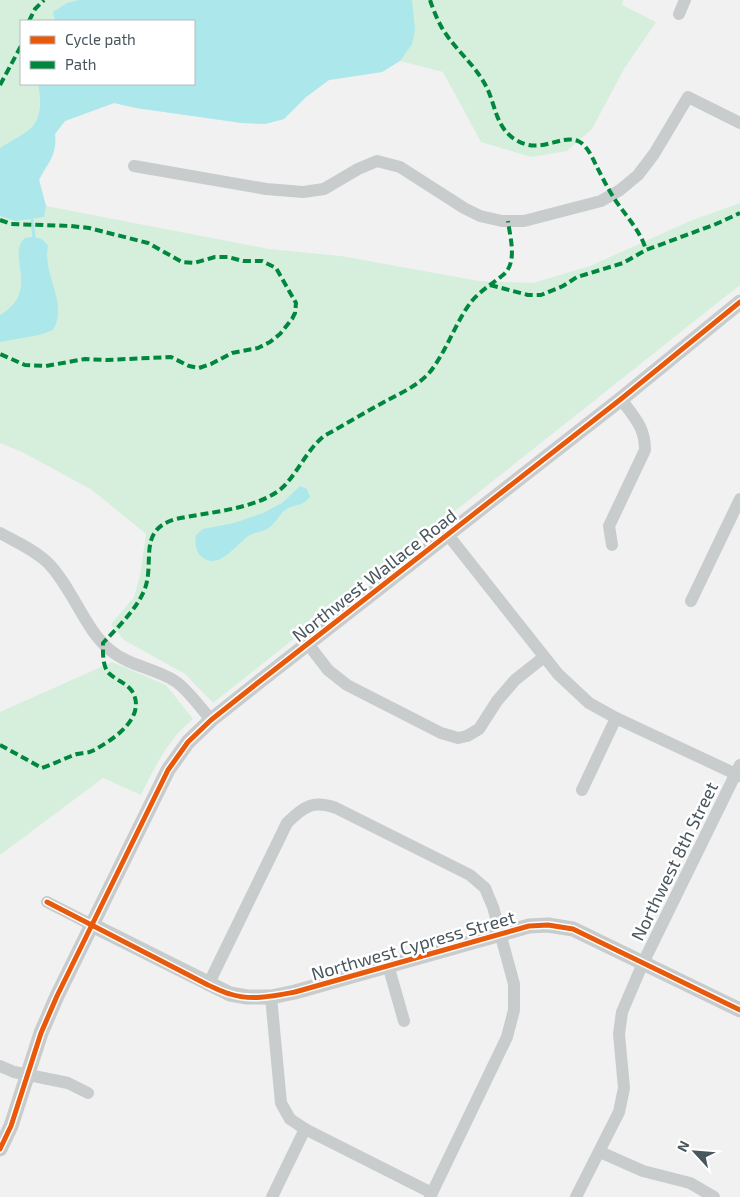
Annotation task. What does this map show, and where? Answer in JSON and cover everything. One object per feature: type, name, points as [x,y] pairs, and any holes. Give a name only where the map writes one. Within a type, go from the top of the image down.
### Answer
[{"type":"street","points":[[679,14],[685,0]]},
{"type":"street","points":[[134,166],[266,189],[302,192],[324,189],[358,169],[377,162],[400,166],[464,208],[480,216],[502,221],[524,221],[601,201],[620,190],[638,175],[654,154],[688,98],[740,123]]},
{"type":"street","name":"Northwest Wallace Road","points":[[0,1149],[11,1126],[41,1033],[57,996],[168,770],[188,742],[211,720],[621,399],[740,302]]},
{"type":"street","points":[[612,545],[609,526],[645,450],[645,437],[641,426],[621,399]]},
{"type":"street","points":[[691,601],[740,500]]},
{"type":"street","points":[[0,533],[48,563],[60,577],[98,638],[109,650],[135,665],[164,675],[177,682],[211,720]]},
{"type":"street","points":[[448,535],[544,657],[571,688],[589,703],[616,718],[739,771]]},
{"type":"street","points":[[308,644],[328,670],[347,686],[441,733],[458,738],[467,736],[479,729],[497,701],[515,680],[544,657]]},
{"type":"street","points":[[582,790],[616,718]]},
{"type":"street","name":"Northwest 8th Street","points":[[576,1197],[619,1112],[624,1088],[619,1034],[622,1012],[643,963],[739,771]]},
{"type":"street","points":[[208,984],[287,823],[300,809],[315,804],[326,804],[336,808],[470,875],[485,888],[514,984],[514,1010],[506,1037],[431,1195],[305,1129],[290,1119],[281,1103],[270,997]]},
{"type":"street","points":[[47,902],[92,925]]},
{"type":"street","name":"Northwest Cypress Street","points":[[92,925],[208,984],[230,994],[247,998],[270,997],[295,992],[528,926],[548,925],[573,929],[740,1010]]},
{"type":"street","name":"Northwest Cypress Street","points":[[388,965],[404,1021]]},
{"type":"street","points":[[0,1066],[29,1075],[68,1083],[88,1093]]},
{"type":"street","points":[[272,1197],[305,1129]]},
{"type":"street","points":[[600,1152],[643,1172],[690,1183],[714,1197]]},
{"type":"green space","points":[[0,0],[623,0],[622,5],[656,22],[624,69],[592,129],[567,151],[531,157],[481,142],[443,72],[400,61],[382,72],[329,80],[306,97],[284,119],[265,124],[242,123],[136,108],[114,103],[65,121],[55,134],[55,148],[49,164],[39,180],[46,206],[269,249],[341,256],[479,281],[533,283],[590,266],[690,221],[740,203],[740,285],[213,703],[185,674],[124,640],[111,624],[134,597],[140,576],[146,534],[92,490],[22,452],[0,443]]},
{"type":"green space","points":[[112,662],[166,685],[193,719],[169,744],[141,795],[103,778],[0,855],[0,712]]},
{"type":"water","points":[[79,0],[412,0],[415,30],[412,44],[400,61],[382,72],[329,80],[306,97],[284,119],[265,124],[242,123],[136,108],[114,103],[65,121],[55,134],[55,148],[39,180],[46,206],[44,217],[16,221],[0,216],[0,148],[26,132],[36,122],[40,106],[38,85],[195,85],[195,20],[55,20],[53,12],[67,3]]},
{"type":"water","points":[[34,237],[42,239],[48,246],[47,257],[57,299],[57,320],[53,330],[39,335],[0,342],[0,315],[12,306],[21,286],[19,247],[24,239]]},
{"type":"water","points":[[300,486],[307,489],[310,497],[304,503],[284,511],[269,528],[248,536],[220,559],[214,561],[207,560],[199,554],[196,546],[196,535],[203,529],[234,523],[263,513],[282,503]]},
{"type":"waterway","points":[[32,220],[34,237]]},
{"type":"marked path","points":[[30,20],[35,9],[44,0]]},
{"type":"marked path","points":[[430,0],[438,21],[447,36],[482,79],[490,95],[497,117],[509,135],[525,144],[534,146],[571,140],[578,141],[587,148],[612,195],[636,228],[646,250]]},
{"type":"marked path","points":[[0,85],[20,48]]},
{"type":"marked path","points":[[490,285],[528,295],[541,295],[563,286],[577,277],[623,263],[646,250],[740,213]]},
{"type":"marked path","points":[[0,220],[11,224],[89,228],[148,243],[182,262],[194,263],[215,257],[228,257],[243,261],[262,261],[276,268],[296,303],[292,319],[280,334],[270,342],[258,348],[232,353],[199,368],[189,366],[171,357],[85,359],[46,366],[25,365],[0,354]]},
{"type":"marked path","points":[[0,745],[42,768],[77,754],[92,751],[109,741],[126,727],[132,719],[136,701],[130,688],[111,675],[106,669],[103,643],[131,612],[144,591],[147,580],[151,539],[156,531],[164,524],[176,519],[235,508],[264,499],[286,484],[313,447],[324,436],[404,392],[423,379],[438,360],[471,302],[508,270],[512,257],[508,221]]},
{"type":"cycle path","points":[[0,1149],[11,1126],[41,1033],[57,996],[168,770],[188,742],[211,720],[621,399],[740,302]]},
{"type":"cycle path","points":[[47,902],[208,985],[238,996],[262,997],[295,992],[529,926],[548,925],[573,929],[740,1010]]}]
